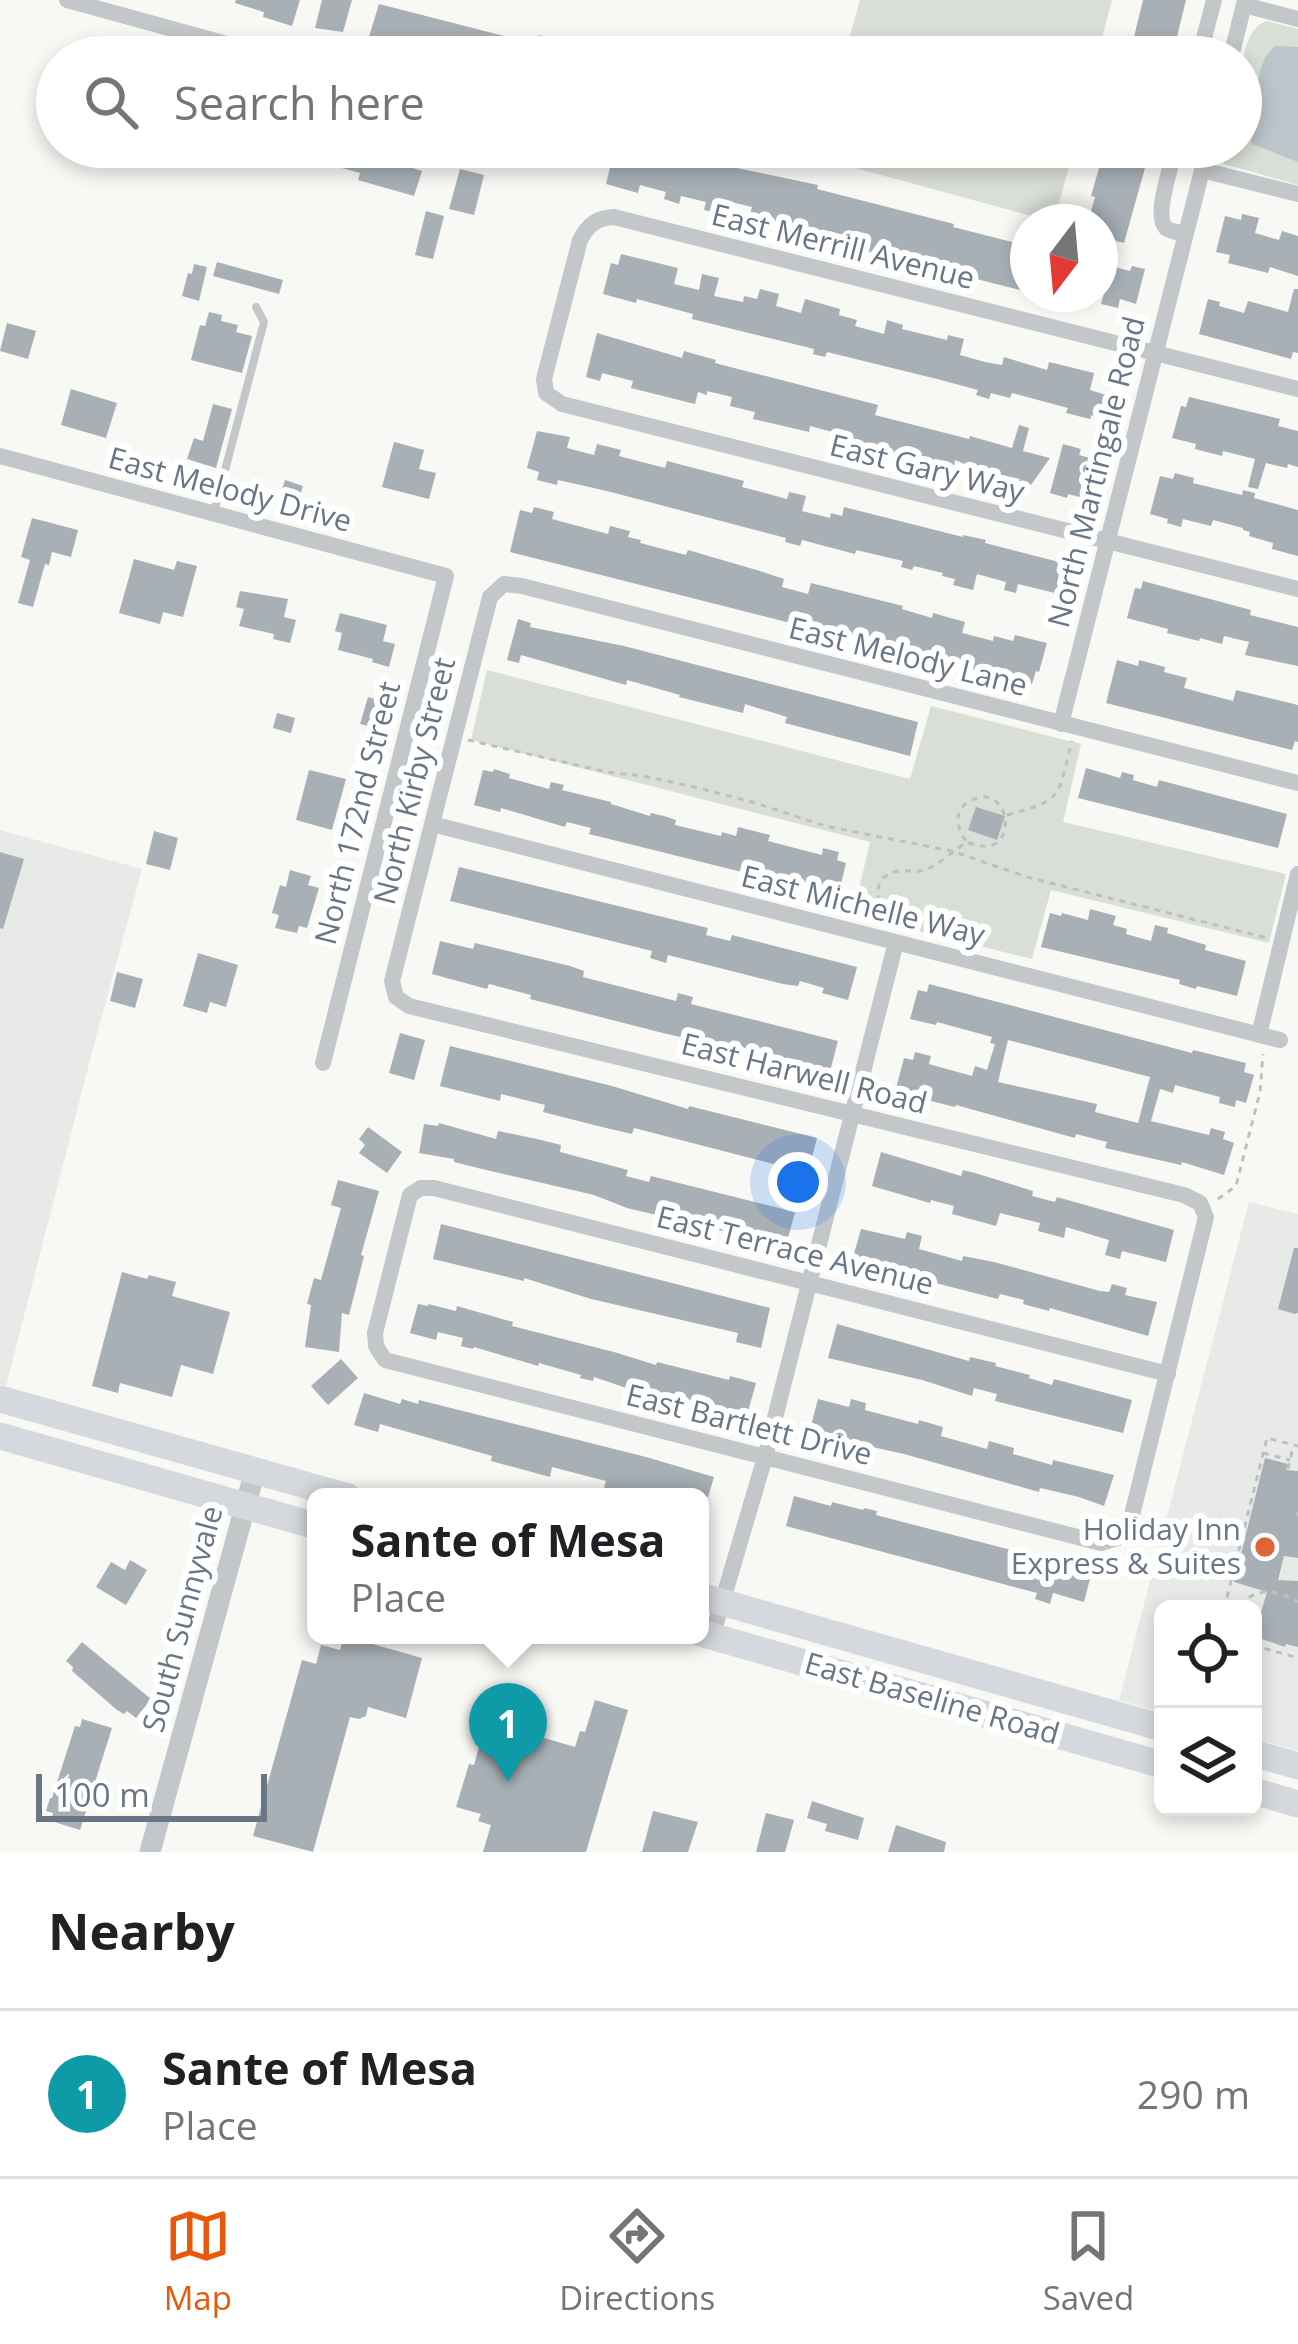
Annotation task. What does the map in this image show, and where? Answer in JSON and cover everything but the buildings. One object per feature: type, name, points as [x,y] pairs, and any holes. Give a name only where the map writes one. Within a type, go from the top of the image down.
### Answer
[{"type":"main road","points":[[0,1399],[316,1488]]},
{"type":"main road","points":[[0,1436],[307,1523]]},
{"type":"main road","name":"East Baseline Road","points":[[711,1599],[1154,1725]]},
{"type":"main road","name":"East Baseline Road","points":[[709,1636],[1154,1763]]},
{"type":"main road","points":[[1114,1751],[1123,1716]]},
{"type":"main road","points":[[1262,1756],[1298,1766]]},
{"type":"main road","points":[[1262,1794],[1298,1804]]},
{"type":"street","points":[[67,0],[198,36]]},
{"type":"street","points":[[1205,36],[1214,0]]},
{"type":"street","points":[[1236,36],[1244,2],[1298,19]]},
{"type":"street","points":[[1171,168],[1160,211],[1162,223],[1168,230],[1186,234]]},
{"type":"street","points":[[1202,170],[1298,194]]},
{"type":"street","name":"North Martingale Road","points":[[1068,726],[1107,543],[1202,170]]},
{"type":"street","name":"East Merrill Avenue","points":[[547,393],[544,379],[580,240],[587,228],[602,218],[614,217],[1298,389]]},
{"type":"street","name":"East Gary Way","points":[[547,393],[562,404],[1298,589]]},
{"type":"street","name":"East Melody Drive","points":[[0,456],[446,576]]},
{"type":"street","name":"North 172nd Street","points":[[322,1063],[446,576]]},
{"type":"street","name":"East Melody Lane","points":[[504,584],[1298,783]]},
{"type":"street","name":"North Kirby Street","points":[[396,997],[392,980],[490,597],[504,584]]},
{"type":"street","name":"East Michelle Way","points":[[432,824],[1280,1040]]},
{"type":"street","points":[[1259,1035],[1298,874]]},
{"type":"street","points":[[711,1599],[765,1457],[853,1114],[888,940]]},
{"type":"street","name":"East Harwell Road","points":[[396,997],[409,1006],[1200,1202]]},
{"type":"street","name":"East Terrace Avenue","points":[[376,1346],[375,1334],[410,1196],[422,1188],[434,1188],[1168,1373]]},
{"type":"street","points":[[1168,1373],[1206,1217],[1200,1202]]},
{"type":"street","name":"East Bartlett Drive","points":[[376,1346],[385,1360],[1101,1543],[1127,1535],[1168,1373]]},
{"type":"street","name":"South Sunnyvale","points":[[150,1852],[255,1471]]},
{"type":"lane","points":[[214,513],[264,322],[256,308]]},
{"type":"path","points":[[1006,815],[1053,799],[1068,726]]},
{"type":"path","points":[[454,737],[689,786],[825,826],[952,851],[1027,877],[1282,942]]},
{"type":"path","points":[[982,797],[1002,808],[1005,830],[996,842],[982,847],[967,842],[957,821],[962,807],[982,797]]},
{"type":"path","points":[[888,940],[876,898],[880,883],[892,872],[922,871],[967,842]]},
{"type":"path","points":[[1200,1202],[1218,1199],[1236,1186],[1260,1092],[1264,1058],[1259,1035]]},
{"type":"path","points":[[1226,1600],[1267,1438],[1296,1446],[1288,1469]]},
{"type":"path","points":[[1263,1454],[1290,1460]]},
{"type":"path","points":[[1265,1581],[1265,1592]]},
{"type":"path","points":[[1256,1582],[1256,1593]]},
{"type":"path","points":[[1246,1600],[1265,1592],[1298,1602]]},
{"type":"path","points":[[1262,1648],[1298,1658]]},
{"type":"shaded area","points":[[860,0],[1112,0],[1103,36],[850,36]]},
{"type":"shaded area","points":[[1267,21],[1298,29],[1298,185],[1238,168],[1262,168],[1262,36],[1251,36]]},
{"type":"shaded area","points":[[1276,46],[1298,47],[1298,162],[1262,148],[1262,65]]},
{"type":"shaded area","points":[[855,168],[1068,168],[1059,204],[1010,204],[1010,210]]},
{"type":"shaded area","points":[[487,670],[910,779],[931,706],[1081,744],[1063,822],[1286,874],[1269,943],[1051,890],[1032,959],[853,915],[870,842],[471,740]]},
{"type":"shaded area","points":[[0,830],[142,869],[6,1386],[0,1385]]},
{"type":"shaded area","points":[[1249,1202],[1298,1214],[1298,1751],[1262,1741],[1262,1600],[1154,1600],[1154,1710],[1119,1700]]},
{"type":"place","name":"Holiday Inn Express & Suites","points":[[1265,1547]]},
{"type":"place","name":"Sante of Mesa","points":[[508,1782]]}]
